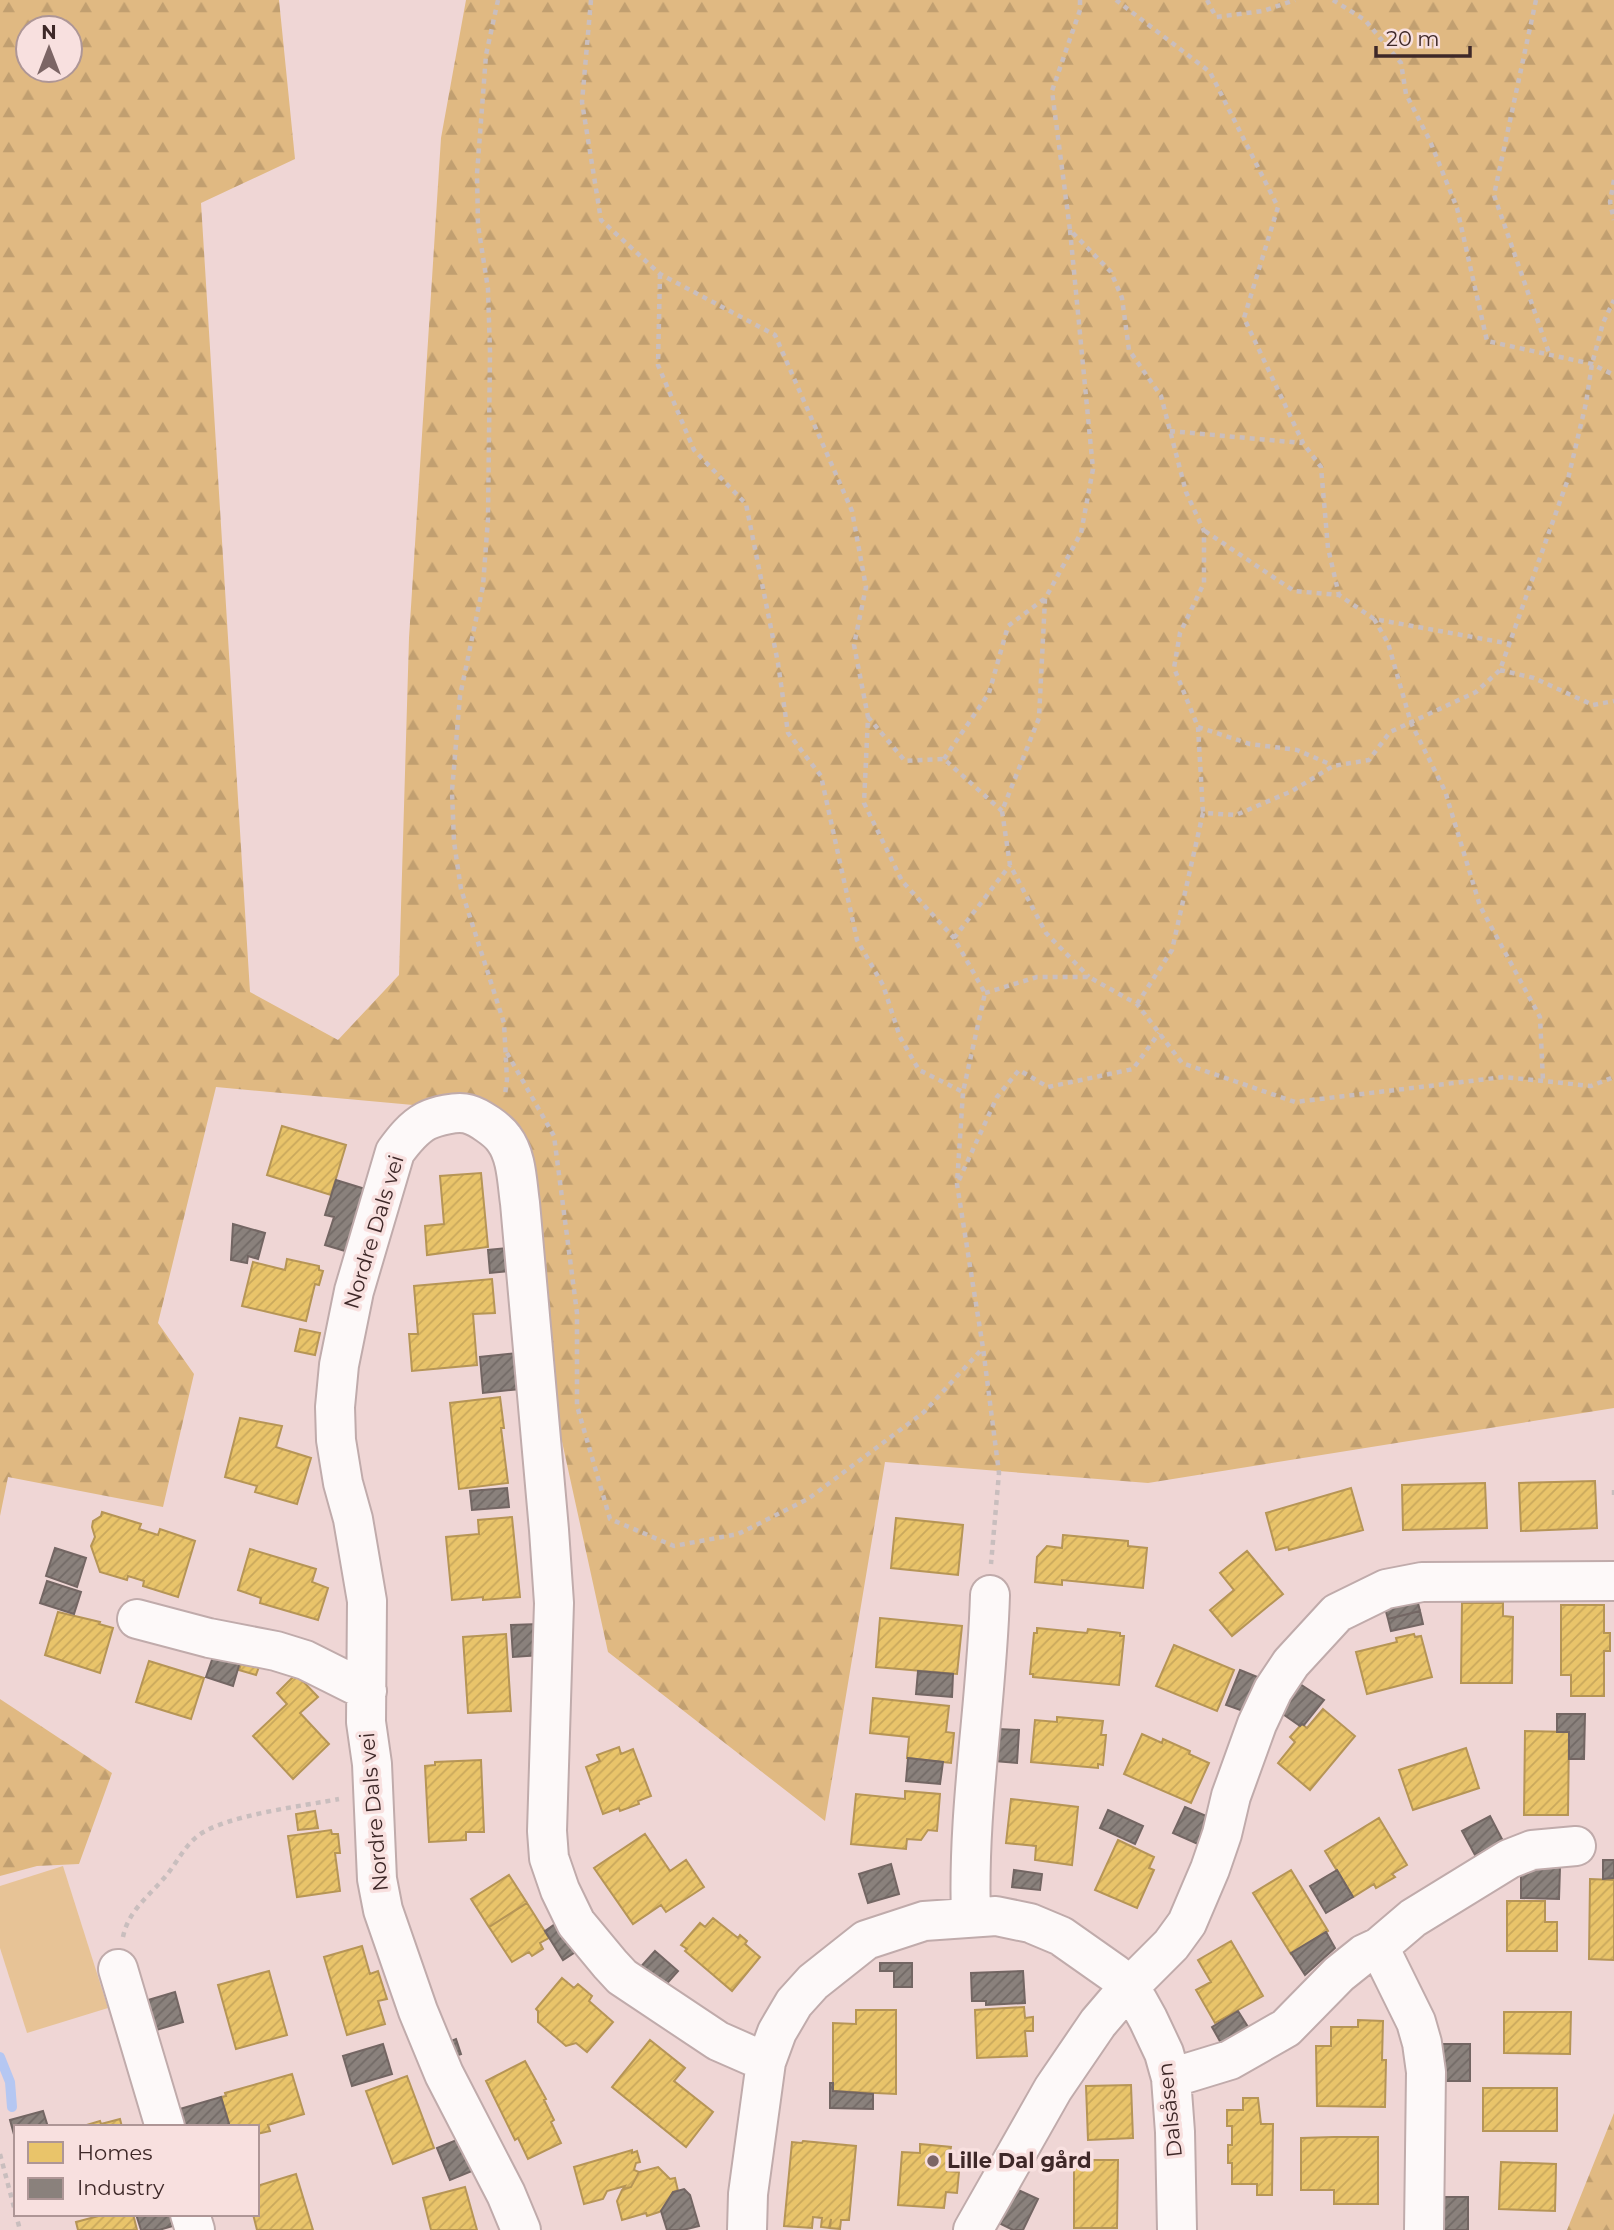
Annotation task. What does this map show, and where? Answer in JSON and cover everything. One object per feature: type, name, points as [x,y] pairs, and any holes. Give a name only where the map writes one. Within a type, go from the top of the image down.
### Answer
[{"type":"street","name":"Nordre Dals vei","points":[[505,1140],[468,1114],[445,1115],[425,1121],[407,1136],[395,1152],[354,1291],[339,1365],[335,1407],[336,1440],[367,1601],[366,1722],[372,1764],[377,1879],[388,1923],[418,2011],[444,2074],[506,2194],[521,2230]]},
{"type":"street","points":[[505,1140],[514,1165],[520,1203],[550,1530],[554,1603],[547,1820],[550,1858],[576,1923],[622,1977],[718,2041],[766,2062]]},
{"type":"street","points":[[973,2230],[1054,2089],[1098,2023],[1171,1945],[1187,1923],[1218,1846],[1231,1796],[1256,1724],[1273,1690],[1291,1663],[1337,1613],[1386,1589],[1422,1583],[1614,1581]]},
{"type":"street","points":[[971,1917],[974,1794],[990,1595]]},
{"type":"street","points":[[137,1619],[305,1660],[367,1691]]},
{"type":"street","points":[[1171,2078],[1230,2060],[1286,2028],[1339,1974],[1364,1954],[1379,1947],[1413,1918],[1509,1859],[1532,1850],[1576,1846]]},
{"type":"street","name":"Dalsåsen","points":[[747,2230],[748,2194],[766,2062],[777,2032],[794,2003],[813,1982],[866,1940],[924,1921],[996,1916],[1030,1923],[1061,1936],[1115,1974],[1138,2001],[1154,2029],[1171,2078],[1177,2230]]},
{"type":"street","points":[[1379,1947],[1416,2022],[1422,2042],[1426,2072],[1424,2230]]},
{"type":"street","points":[[118,1969],[165,2125]]},
{"type":"path","points":[[498,0],[486,55],[477,174],[478,225],[488,289],[488,520],[483,586],[460,696],[452,791],[454,842],[461,889],[504,1023],[508,1080],[501,1125],[505,1140]]},
{"type":"path","points":[[591,0],[582,102],[601,220],[660,274],[775,335],[852,511],[866,587],[854,645],[868,717],[864,803],[902,881],[954,938],[985,993],[963,1092],[957,1184],[983,1348],[999,1473],[990,1595]]},
{"type":"path","points":[[944,759],[989,693],[1008,626],[1045,599],[1081,533],[1093,469],[1070,230],[1052,91],[1080,10],[1080,0]]},
{"type":"path","points":[[1116,0],[1210,72],[1278,206],[1244,318],[1303,443],[1321,467],[1328,548],[1339,595]]},
{"type":"path","points":[[1207,0],[1216,17],[1263,11],[1295,0]]},
{"type":"path","points":[[1332,0],[1365,20],[1401,63],[1406,94],[1430,141],[1457,208],[1487,341],[1592,363],[1614,375]]},
{"type":"path","points":[[1535,0],[1494,195],[1549,354]]},
{"type":"path","points":[[1614,180],[1610,202],[1614,220]]},
{"type":"path","points":[[1070,230],[1111,272],[1122,298],[1129,351],[1161,396],[1186,492],[1204,531],[1204,583],[1180,633],[1174,668],[1198,727],[1203,813],[1172,950],[1137,1003]]},
{"type":"path","points":[[660,274],[658,365],[694,450],[746,504],[778,663],[788,733],[821,776],[857,940],[883,985],[900,1037],[919,1070],[963,1092]]},
{"type":"path","points":[[1203,813],[1236,815],[1292,791],[1333,766],[1369,760],[1390,732],[1476,692],[1500,670],[1569,479],[1592,363],[1603,323],[1614,300]]},
{"type":"path","points":[[1170,431],[1303,443]]},
{"type":"path","points":[[1204,531],[1293,592],[1339,595],[1374,619],[1511,644]]},
{"type":"path","points":[[1045,599],[1039,718],[1002,811],[1010,865],[1046,933],[1089,977],[1137,1003],[1182,1063],[1295,1102],[1504,1077],[1591,1086],[1614,1077]]},
{"type":"path","points":[[1374,619],[1388,643],[1411,723],[1445,791],[1479,906],[1540,1017],[1543,1081]]},
{"type":"path","points":[[1500,670],[1534,678],[1593,705],[1614,701]]},
{"type":"path","points":[[868,717],[905,761],[944,759],[1002,811]]},
{"type":"path","points":[[1198,727],[1251,744],[1297,750],[1333,766]]},
{"type":"path","points":[[954,938],[1010,865]]},
{"type":"path","points":[[985,993],[1037,977],[1089,977]]},
{"type":"path","points":[[957,1184],[996,1097],[1018,1070],[1048,1087],[1133,1069],[1159,1033]]},
{"type":"path","points":[[506,1052],[554,1136],[577,1313],[577,1406],[610,1519],[674,1546],[738,1534],[808,1499],[924,1412],[983,1348]]},
{"type":"path","points":[[1614,1490],[1614,1495]]},
{"type":"path","points":[[118,1969],[125,1929],[132,1916],[144,1898],[165,1877],[188,1844],[200,1834],[227,1821],[373,1792]]},
{"type":"path","points":[[0,2154],[14,2207]]},
{"type":"shaded area","points":[[63,1866],[108,2008],[27,2033],[0,1948],[0,1886]]},
{"type":"green space","points":[[0,0],[279,0],[295,159],[201,203],[250,992],[338,1040],[399,975],[409,638],[441,138],[466,0],[1614,0],[1614,1408],[1148,1483],[885,1462],[825,1821],[608,1652],[490,1112],[216,1087],[158,1323],[194,1374],[163,1507],[8,1477],[0,1516]]},
{"type":"green space","points":[[0,1699],[112,1773],[79,1864],[37,1866],[0,1876]]},
{"type":"green space","points":[[1614,2113],[1614,2230],[1567,2230]]},
{"type":"building: Homes","points":[[282,1126],[346,1145],[331,1195],[267,1175]]},
{"type":"building: Homes","points":[[481,1173],[488,1247],[427,1255],[425,1226],[444,1224],[440,1176]]},
{"type":"building: Homes","points":[[287,1259],[319,1266],[319,1270],[323,1271],[319,1285],[315,1284],[306,1321],[242,1306],[253,1262],[285,1270]]},
{"type":"building: Homes","points":[[492,1279],[495,1313],[473,1314],[477,1365],[412,1371],[409,1334],[418,1334],[414,1286]]},
{"type":"building: Homes","points":[[300,1329],[320,1333],[315,1355],[295,1351]]},
{"type":"building: Homes","points":[[500,1397],[508,1483],[459,1489],[450,1403]]},
{"type":"building: Homes","points":[[240,1418],[282,1426],[276,1447],[311,1458],[297,1504],[255,1492],[257,1486],[225,1477]]},
{"type":"building: Homes","points":[[1595,1481],[1597,1528],[1521,1531],[1519,1483]]},
{"type":"building: Homes","points":[[1485,1483],[1487,1528],[1403,1530],[1402,1485]]},
{"type":"building: Homes","points":[[1351,1488],[1363,1530],[1289,1550],[1288,1547],[1276,1550],[1266,1513]]},
{"type":"building: Homes","points":[[102,1512],[141,1524],[139,1529],[158,1535],[160,1529],[195,1541],[178,1597],[143,1586],[144,1581],[128,1576],[127,1580],[100,1572],[91,1546],[95,1537],[93,1521],[101,1516]]},
{"type":"building: Homes","points":[[512,1517],[520,1597],[452,1600],[446,1537],[479,1534],[478,1520]]},
{"type":"building: Homes","points":[[896,1518],[963,1525],[958,1575],[891,1568]]},
{"type":"building: Homes","points":[[1063,1535],[1128,1541],[1128,1546],[1147,1548],[1143,1588],[1062,1580],[1062,1585],[1035,1582],[1037,1557],[1047,1546],[1062,1548]]},
{"type":"building: Homes","points":[[250,1549],[316,1569],[312,1582],[328,1588],[318,1620],[260,1603],[261,1598],[238,1590]]},
{"type":"building: Homes","points":[[1247,1551],[1283,1594],[1232,1636],[1210,1610],[1234,1590],[1220,1573]]},
{"type":"building: Homes","points":[[1462,1603],[1503,1603],[1503,1616],[1513,1617],[1512,1683],[1461,1683]]},
{"type":"building: Homes","points":[[1561,1605],[1604,1605],[1604,1633],[1610,1633],[1610,1651],[1604,1651],[1604,1696],[1571,1696],[1571,1675],[1561,1675]]},
{"type":"building: Homes","points":[[58,1612],[100,1622],[99,1624],[113,1628],[100,1673],[45,1655]]},
{"type":"building: Homes","points":[[880,1618],[962,1626],[957,1674],[876,1667]]},
{"type":"building: Homes","points":[[1037,1628],[1120,1633],[1120,1636],[1124,1636],[1119,1685],[1033,1677],[1033,1674],[1030,1674],[1034,1633],[1037,1633]]},
{"type":"building: Homes","points":[[506,1634],[511,1711],[468,1713],[463,1637]]},
{"type":"building: Homes","points":[[1414,1634],[1415,1637],[1421,1636],[1432,1677],[1367,1694],[1356,1652],[1397,1642],[1396,1638]]},
{"type":"building: Homes","points":[[1174,1645],[1234,1670],[1217,1711],[1156,1686]]},
{"type":"building: Homes","points":[[244,1655],[261,1661],[256,1675],[239,1670]]},
{"type":"building: Homes","points":[[149,1661],[204,1678],[191,1719],[136,1702]]},
{"type":"building: Homes","points":[[296,1674],[318,1697],[300,1713],[329,1744],[293,1779],[253,1736],[287,1704],[277,1693]]},
{"type":"building: Homes","points":[[873,1698],[949,1706],[946,1732],[954,1733],[951,1763],[907,1758],[909,1737],[870,1733]]},
{"type":"building: Homes","points":[[1323,1709],[1355,1736],[1310,1790],[1278,1763],[1295,1742],[1290,1737],[1302,1724],[1307,1728]]},
{"type":"building: Homes","points":[[1057,1717],[1103,1721],[1101,1735],[1106,1735],[1103,1765],[1098,1764],[1098,1768],[1031,1762],[1035,1720],[1057,1722]]},
{"type":"building: Homes","points":[[1525,1731],[1569,1732],[1568,1815],[1524,1815]]},
{"type":"building: Homes","points":[[1142,1734],[1162,1743],[1163,1739],[1209,1763],[1191,1803],[1124,1774]]},
{"type":"building: Homes","points":[[619,1747],[621,1754],[633,1749],[651,1796],[638,1801],[639,1804],[603,1814],[586,1767],[600,1761],[597,1755]]},
{"type":"building: Homes","points":[[1466,1748],[1479,1788],[1413,1810],[1399,1770]]},
{"type":"building: Homes","points":[[481,1760],[484,1832],[466,1832],[466,1840],[429,1842],[425,1766],[435,1765],[435,1762]]},
{"type":"building: Homes","points":[[905,1791],[940,1794],[937,1831],[928,1830],[921,1840],[907,1839],[906,1849],[851,1844],[856,1794],[905,1799]]},
{"type":"building: Homes","points":[[1011,1799],[1078,1807],[1072,1865],[1035,1860],[1036,1846],[1006,1843]]},
{"type":"building: Homes","points":[[315,1811],[318,1828],[298,1830],[296,1814]]},
{"type":"building: Homes","points":[[1379,1818],[1407,1865],[1392,1874],[1395,1877],[1376,1888],[1374,1884],[1353,1897],[1325,1851]]},
{"type":"building: Homes","points":[[331,1830],[332,1834],[338,1834],[340,1853],[335,1853],[340,1891],[297,1897],[288,1836]]},
{"type":"building: Homes","points":[[645,1834],[670,1871],[686,1860],[704,1887],[666,1912],[661,1905],[633,1924],[594,1868]]},
{"type":"building: Homes","points":[[1118,1840],[1154,1857],[1149,1868],[1154,1870],[1137,1908],[1095,1890]]},
{"type":"building: Homes","points":[[1291,1870],[1328,1931],[1291,1954],[1253,1893]]},
{"type":"building: Homes","points":[[509,1875],[527,1903],[489,1927],[471,1899]]},
{"type":"building: Homes","points":[[1590,1879],[1614,1880],[1614,1960],[1589,1959]]},
{"type":"building: Homes","points":[[1507,1901],[1545,1901],[1545,1922],[1557,1922],[1557,1951],[1507,1951]]},
{"type":"building: Homes","points":[[527,1903],[549,1938],[540,1943],[543,1949],[532,1956],[529,1952],[512,1962],[489,1927]]},
{"type":"building: Homes","points":[[713,1918],[738,1938],[740,1935],[747,1941],[745,1944],[760,1957],[732,1991],[681,1945],[700,1923],[705,1927]]},
{"type":"building: Homes","points":[[1231,1941],[1263,1996],[1215,2023],[1196,1990],[1211,1982],[1198,1960]]},
{"type":"building: Homes","points":[[362,1946],[370,1974],[378,1971],[387,1999],[378,2001],[385,2024],[347,2035],[324,1957]]},
{"type":"building: Homes","points":[[269,1971],[287,2035],[236,2049],[218,1985]]},
{"type":"building: Homes","points":[[562,1978],[574,1988],[578,1984],[592,1996],[589,2001],[613,2022],[587,2052],[576,2043],[566,2046],[538,2022],[536,2009]]},
{"type":"building: Homes","points":[[1024,2007],[1025,2018],[1033,2017],[1033,2031],[1025,2031],[1027,2056],[977,2058],[975,2010]]},
{"type":"building: Homes","points":[[856,2010],[896,2010],[896,2094],[833,2091],[833,2023],[856,2024]]},
{"type":"building: Homes","points":[[1504,2012],[1571,2012],[1570,2054],[1504,2053]]},
{"type":"building: Homes","points":[[1358,2020],[1383,2021],[1385,2107],[1317,2106],[1316,2046],[1331,2046],[1331,2027],[1358,2027]]},
{"type":"building: Homes","points":[[650,2040],[685,2068],[674,2081],[713,2112],[686,2147],[612,2087]]},
{"type":"building: Homes","points":[[525,2061],[546,2099],[544,2100],[554,2120],[551,2122],[561,2143],[528,2159],[518,2138],[515,2140],[486,2081]]},
{"type":"building: Homes","points":[[292,2074],[304,2114],[268,2125],[270,2131],[259,2134],[259,2125],[229,2125],[221,2097],[226,2096],[225,2093]]},
{"type":"building: Homes","points":[[407,2076],[434,2148],[393,2164],[366,2091]]},
{"type":"building: Homes","points":[[1131,2085],[1133,2138],[1088,2140],[1086,2086]]},
{"type":"building: Homes","points":[[1483,2088],[1557,2088],[1557,2131],[1483,2131]]},
{"type":"building: Homes","points":[[1243,2098],[1258,2098],[1261,2124],[1273,2124],[1272,2195],[1257,2195],[1257,2184],[1232,2184],[1232,2163],[1228,2163],[1228,2145],[1232,2145],[1232,2126],[1227,2126],[1227,2110],[1243,2110]]},
{"type":"building: Homes","points":[[120,2119],[122,2125],[87,2125],[100,2121],[101,2124]]},
{"type":"building: Homes","points":[[1378,2137],[1378,2204],[1334,2204],[1334,2190],[1301,2190],[1301,2138]]},
{"type":"building: Homes","points":[[792,2142],[856,2146],[849,2220],[841,2220],[840,2229],[830,2228],[831,2219],[829,2228],[821,2227],[822,2218],[813,2217],[812,2228],[784,2226]]},
{"type":"building: Homes","points":[[920,2144],[951,2147],[947,2171],[959,2172],[957,2193],[946,2192],[944,2208],[898,2205],[902,2152],[920,2153]]},
{"type":"building: Homes","points":[[632,2150],[632,2153],[637,2151],[640,2162],[636,2163],[634,2170],[639,2172],[631,2187],[607,2191],[603,2199],[584,2204],[574,2167]]},
{"type":"building: Homes","points":[[1074,2160],[1118,2160],[1117,2228],[1074,2228]]},
{"type":"building: Homes","points":[[1501,2162],[1556,2164],[1555,2211],[1499,2209]]},
{"type":"building: Homes","points":[[658,2167],[670,2179],[675,2178],[678,2191],[673,2192],[666,2207],[659,2212],[622,2220],[617,2201],[622,2190],[631,2187],[639,2172]]},
{"type":"building: Homes","points":[[296,2174],[313,2230],[257,2230],[254,2216],[259,2216],[259,2185]]},
{"type":"building: Homes","points":[[465,2187],[477,2230],[431,2230],[423,2198]]},
{"type":"building: Homes","points":[[98,2216],[134,2216],[137,2230],[78,2230],[76,2222]]},
{"type":"building: Industry","points":[[336,1180],[365,1189],[345,1251],[325,1245],[334,1217],[325,1215]]},
{"type":"building: Industry","points":[[233,1224],[265,1233],[258,1259],[248,1256],[247,1263],[231,1260]]},
{"type":"building: Industry","points":[[507,1248],[509,1271],[490,1273],[488,1250]]},
{"type":"building: Industry","points":[[517,1353],[520,1389],[483,1393],[480,1357]]},
{"type":"building: Industry","points":[[507,1488],[509,1507],[472,1510],[470,1491]]},
{"type":"building: Industry","points":[[55,1548],[86,1558],[77,1587],[46,1576]]},
{"type":"building: Industry","points":[[47,1581],[81,1592],[74,1614],[40,1603]]},
{"type":"building: Industry","points":[[1417,1599],[1420,1611],[1388,1619],[1385,1608]]},
{"type":"building: Industry","points":[[1420,1611],[1423,1624],[1391,1631],[1388,1619]]},
{"type":"building: Industry","points":[[539,1624],[541,1655],[513,1657],[511,1625]]},
{"type":"building: Industry","points":[[214,1654],[240,1662],[233,1686],[206,1677]]},
{"type":"building: Industry","points":[[1240,1670],[1260,1678],[1246,1712],[1226,1705]]},
{"type":"building: Industry","points":[[918,1671],[953,1674],[952,1697],[916,1694]]},
{"type":"building: Industry","points":[[1300,1684],[1324,1700],[1304,1725],[1300,1726],[1280,1712]]},
{"type":"building: Industry","points":[[1557,1714],[1585,1714],[1584,1759],[1569,1759],[1569,1732],[1557,1732]]},
{"type":"building: Industry","points":[[998,1729],[1019,1730],[1017,1763],[995,1761]]},
{"type":"building: Industry","points":[[908,1758],[943,1762],[940,1784],[906,1781]]},
{"type":"building: Industry","points":[[1185,1807],[1211,1818],[1200,1845],[1173,1833]]},
{"type":"building: Industry","points":[[1108,1810],[1143,1826],[1135,1844],[1100,1828]]},
{"type":"building: Industry","points":[[1490,1816],[1503,1841],[1475,1855],[1462,1831]]},
{"type":"building: Industry","points":[[1603,1860],[1614,1860],[1614,1878],[1603,1879]]},
{"type":"building: Industry","points":[[891,1864],[899,1894],[868,1903],[859,1874]]},
{"type":"building: Industry","points":[[1521,1866],[1560,1867],[1559,1899],[1521,1898]]},
{"type":"building: Industry","points":[[1014,1870],[1042,1874],[1040,1890],[1012,1887]]},
{"type":"building: Industry","points":[[1337,1870],[1353,1897],[1326,1913],[1310,1886]]},
{"type":"building: Industry","points":[[561,1920],[580,1949],[563,1960],[545,1931]]},
{"type":"building: Industry","points":[[1326,1932],[1335,1948],[1305,1975],[1291,1953]]},
{"type":"building: Industry","points":[[655,1951],[678,1971],[661,1990],[638,1970]]},
{"type":"building: Industry","points":[[880,1963],[912,1963],[912,1987],[894,1987],[894,1971],[880,1971]]},
{"type":"building: Industry","points":[[1023,1971],[1025,2003],[986,2005],[986,2001],[972,2001],[971,1973]]},
{"type":"building: Industry","points":[[175,1992],[183,2022],[153,2031],[145,2001]]},
{"type":"building: Industry","points":[[1238,2011],[1248,2027],[1221,2043],[1212,2027]]},
{"type":"building: Industry","points":[[456,2039],[461,2054],[455,2056],[451,2041]]},
{"type":"building: Industry","points":[[383,2044],[392,2074],[352,2086],[343,2056]]},
{"type":"building: Industry","points":[[1434,2044],[1470,2044],[1470,2081],[1437,2081]]},
{"type":"building: Industry","points":[[830,2083],[833,2083],[833,2091],[873,2094],[873,2109],[830,2108]]},
{"type":"building: Industry","points":[[221,2097],[229,2125],[184,2125],[180,2109]]},
{"type":"building: Industry","points":[[43,2111],[47,2125],[14,2125],[14,2135],[10,2120]]},
{"type":"building: Industry","points":[[459,2139],[472,2171],[450,2180],[437,2148]]},
{"type":"building: Industry","points":[[684,2189],[690,2195],[699,2226],[667,2230],[661,2211],[673,2192]]},
{"type":"building: Industry","points":[[1016,2189],[1038,2199],[1023,2230],[1013,2230],[999,2223]]},
{"type":"building: Industry","points":[[1437,2197],[1468,2197],[1468,2230],[1437,2230]]},
{"type":"building: Industry","points":[[137,2216],[174,2216],[176,2225],[159,2230],[141,2230]]},
{"type":"waterway","points":[[0,2057],[10,2082],[12,2107]]},
{"type":"place","name":"Lille Dal gård","points":[[933,2161]]}]
